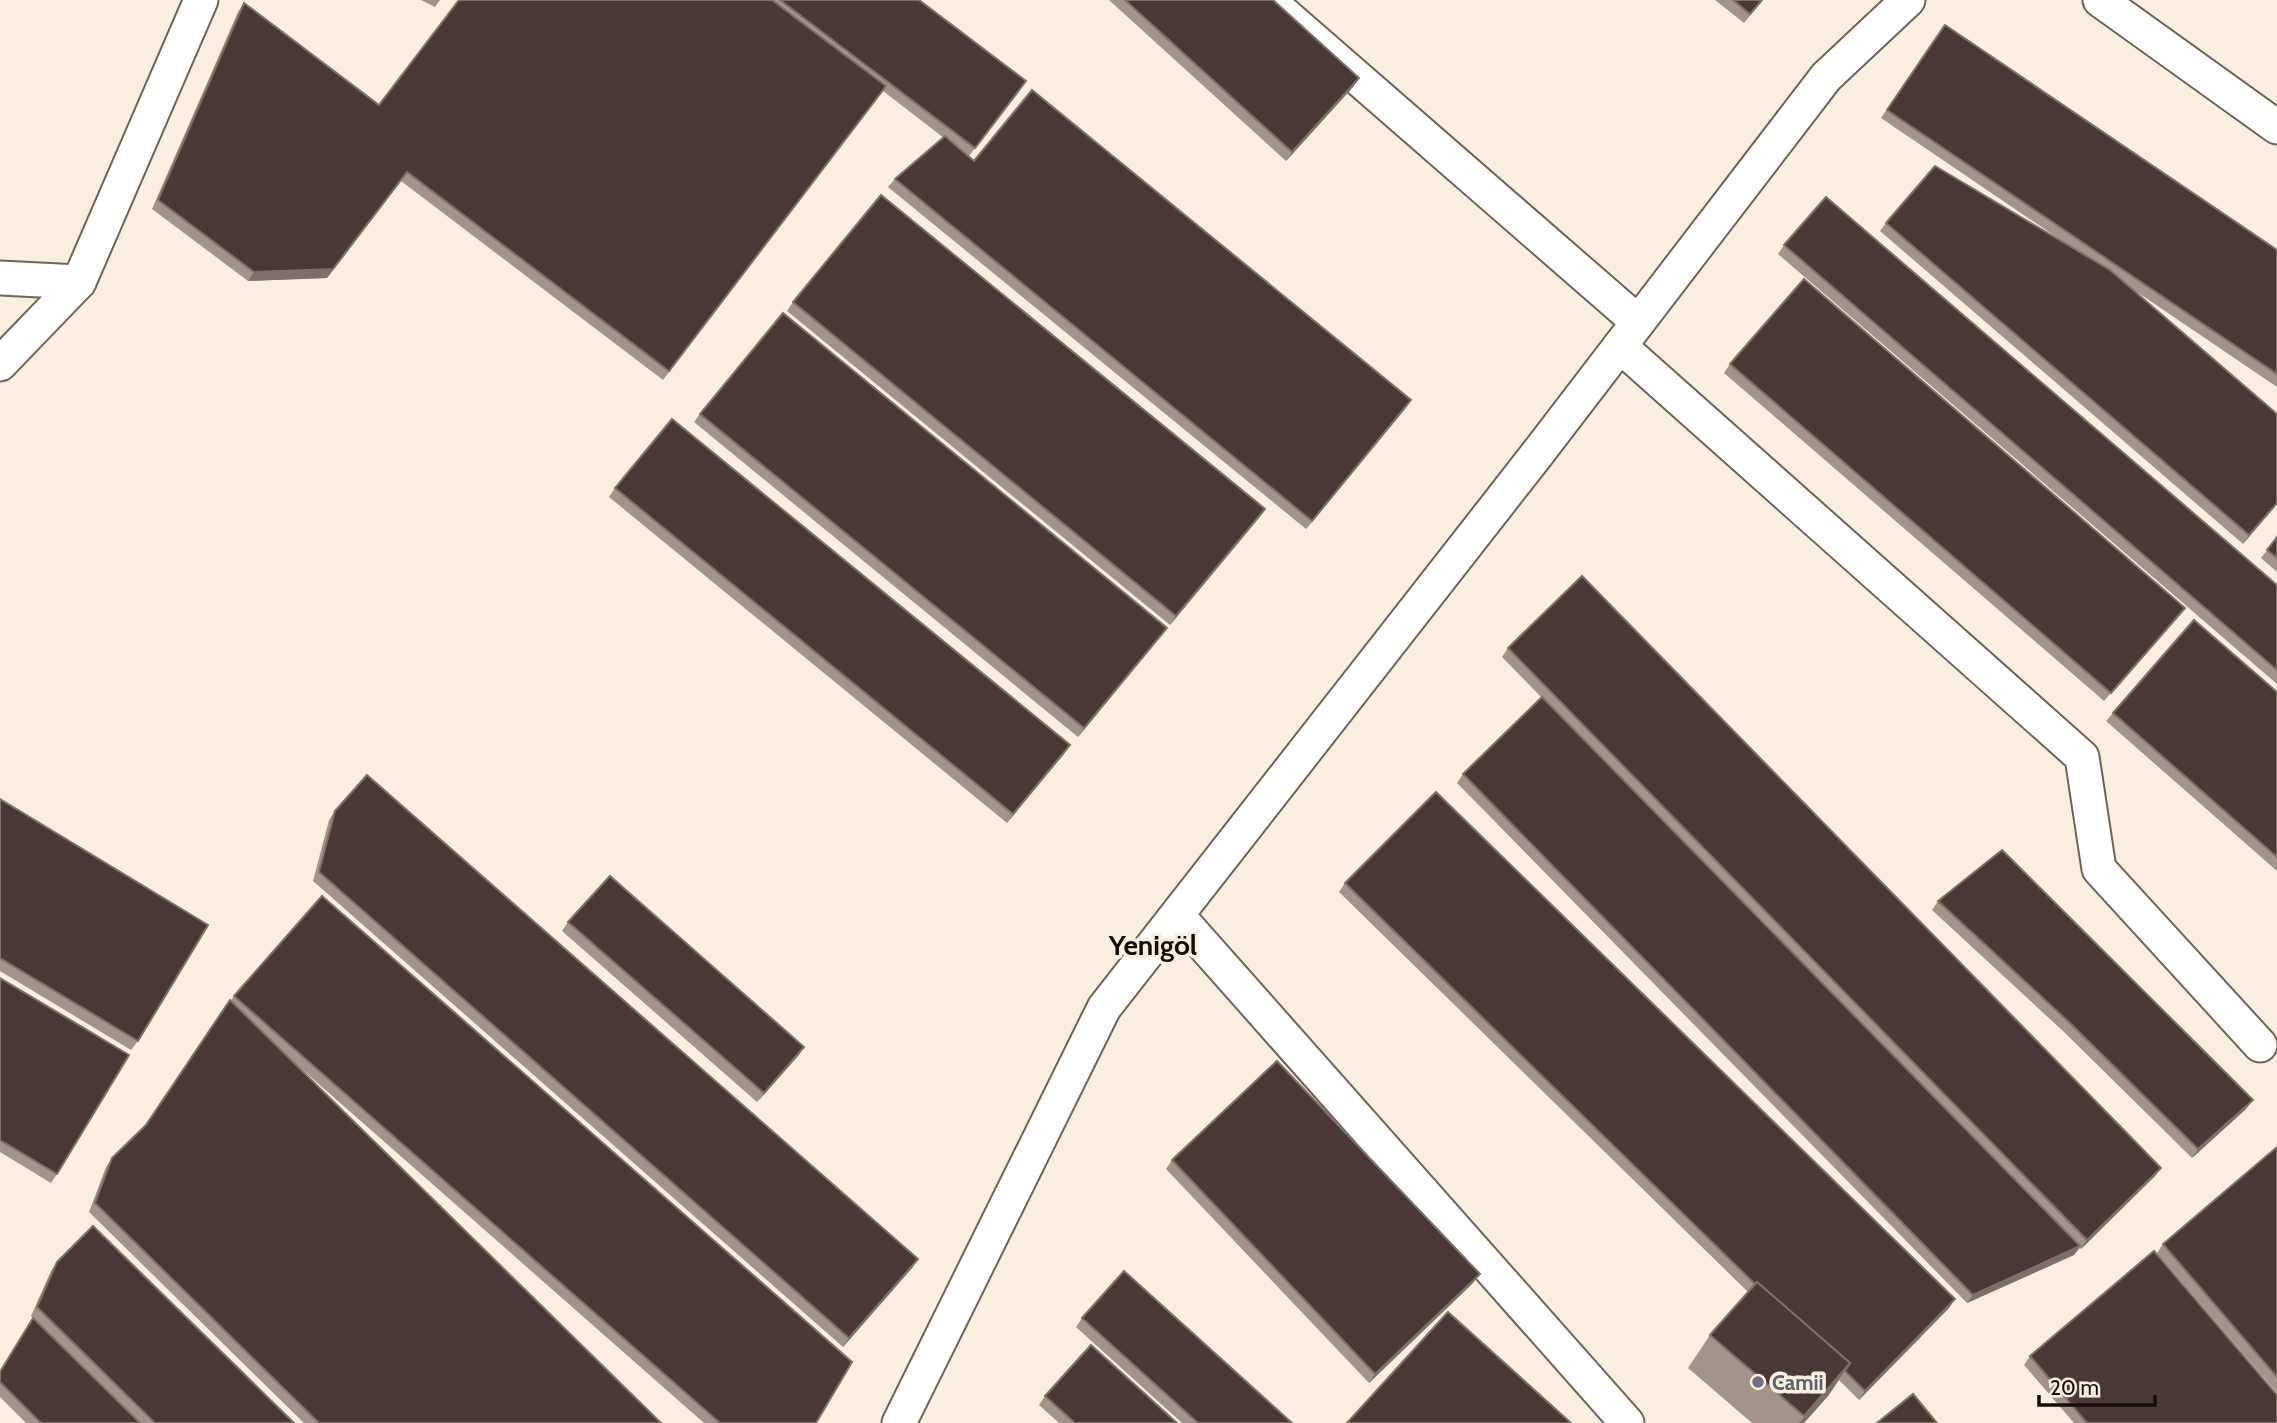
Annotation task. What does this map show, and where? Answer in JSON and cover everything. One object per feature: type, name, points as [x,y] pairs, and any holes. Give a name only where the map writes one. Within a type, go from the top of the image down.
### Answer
[{"type":"street","points":[[0,364],[79,282],[201,0]]},
{"type":"street","points":[[1268,0],[2082,757],[2099,869],[2260,1045]]},
{"type":"street","points":[[899,1423],[1104,1008],[1826,77],[1908,0]]},
{"type":"street","points":[[2100,0],[2277,127]]},
{"type":"street","points":[[0,278],[79,282]]},
{"type":"street","points":[[1177,915],[1628,1423]]},
{"type":"building","points":[[459,0],[772,0],[886,86],[669,371],[407,172],[333,269],[254,272],[158,200],[244,3],[379,105]]},
{"type":"building","points":[[780,0],[919,0],[1026,81],[975,148]]},
{"type":"building","points":[[1125,0],[1273,0],[1359,78],[1292,152]]},
{"type":"building","points":[[1733,0],[1762,0],[1750,14]]},
{"type":"building","points":[[1945,25],[2277,250],[2277,374],[1887,110]]},
{"type":"building","points":[[1032,90],[1411,400],[1312,521],[895,179],[945,136],[974,161]]},
{"type":"building","points":[[1935,166],[2110,270],[2277,414],[2277,503],[2249,535],[1886,223]]},
{"type":"building","points":[[881,195],[1265,509],[1176,616],[793,302]]},
{"type":"building","points":[[1826,197],[2277,585],[2277,670],[1784,245]]},
{"type":"building","points":[[1804,279],[2185,608],[2111,693],[1730,364]]},
{"type":"building","points":[[783,313],[1167,628],[1084,728],[700,414]]},
{"type":"building","points":[[672,419],[1070,745],[1013,814],[615,488]]},
{"type":"building","points":[[2277,537],[2277,558],[2267,550]]},
{"type":"building","points":[[1582,576],[2161,1168],[2087,1240],[1508,648]]},
{"type":"building","points":[[2194,620],[2277,692],[2277,857],[2113,713]]},
{"type":"building","points":[[1542,697],[2080,1246],[1973,1295],[1463,774]]},
{"type":"building","points":[[367,775],[918,1259],[849,1338],[319,872],[335,811]]},
{"type":"building","points":[[1436,792],[1955,1299],[1865,1391],[1845,1371],[1850,1363],[1757,1282],[1755,1284],[1345,883]]},
{"type":"building","points":[[0,799],[208,925],[138,1041],[0,958]]},
{"type":"building","points":[[2002,850],[2253,1100],[2198,1149],[2070,1023],[1938,901]]},
{"type":"building","points":[[610,876],[804,1047],[764,1093],[568,922]]},
{"type":"building","points":[[322,896],[852,1362],[816,1423],[720,1423],[234,996]]},
{"type":"building","points":[[0,978],[129,1055],[57,1174],[0,1140]]},
{"type":"building","points":[[230,1000],[661,1423],[319,1423],[95,1203],[112,1158],[146,1125]]},
{"type":"building","points":[[1277,1061],[1480,1274],[1375,1374],[1172,1160]]},
{"type":"building","points":[[2277,1147],[2277,1377],[2163,1244]]},
{"type":"building","points":[[93,1226],[294,1423],[155,1423],[37,1307],[57,1262]]},
{"type":"building","points":[[2154,1251],[2277,1395],[2277,1423],[2087,1423],[2030,1356]]},
{"type":"building","points":[[1124,1271],[1292,1423],[1198,1423],[1082,1318]]},
{"type":"building","points":[[1757,1282],[1850,1363],[1804,1416],[1710,1335]]},
{"type":"building","points":[[1448,1312],[1571,1423],[1347,1423]]},
{"type":"building","points":[[33,1318],[140,1423],[41,1423],[0,1382],[0,1372]]},
{"type":"building","points":[[1091,1345],[1177,1423],[1075,1423],[1045,1396]]},
{"type":"building","points":[[1913,1394],[1937,1423],[1877,1423]]},
{"type":"place","name":"Camii","points":[[1758,1382]]},
{"type":"district","name":"Yenigöl","points":[[1153,945]]}]
